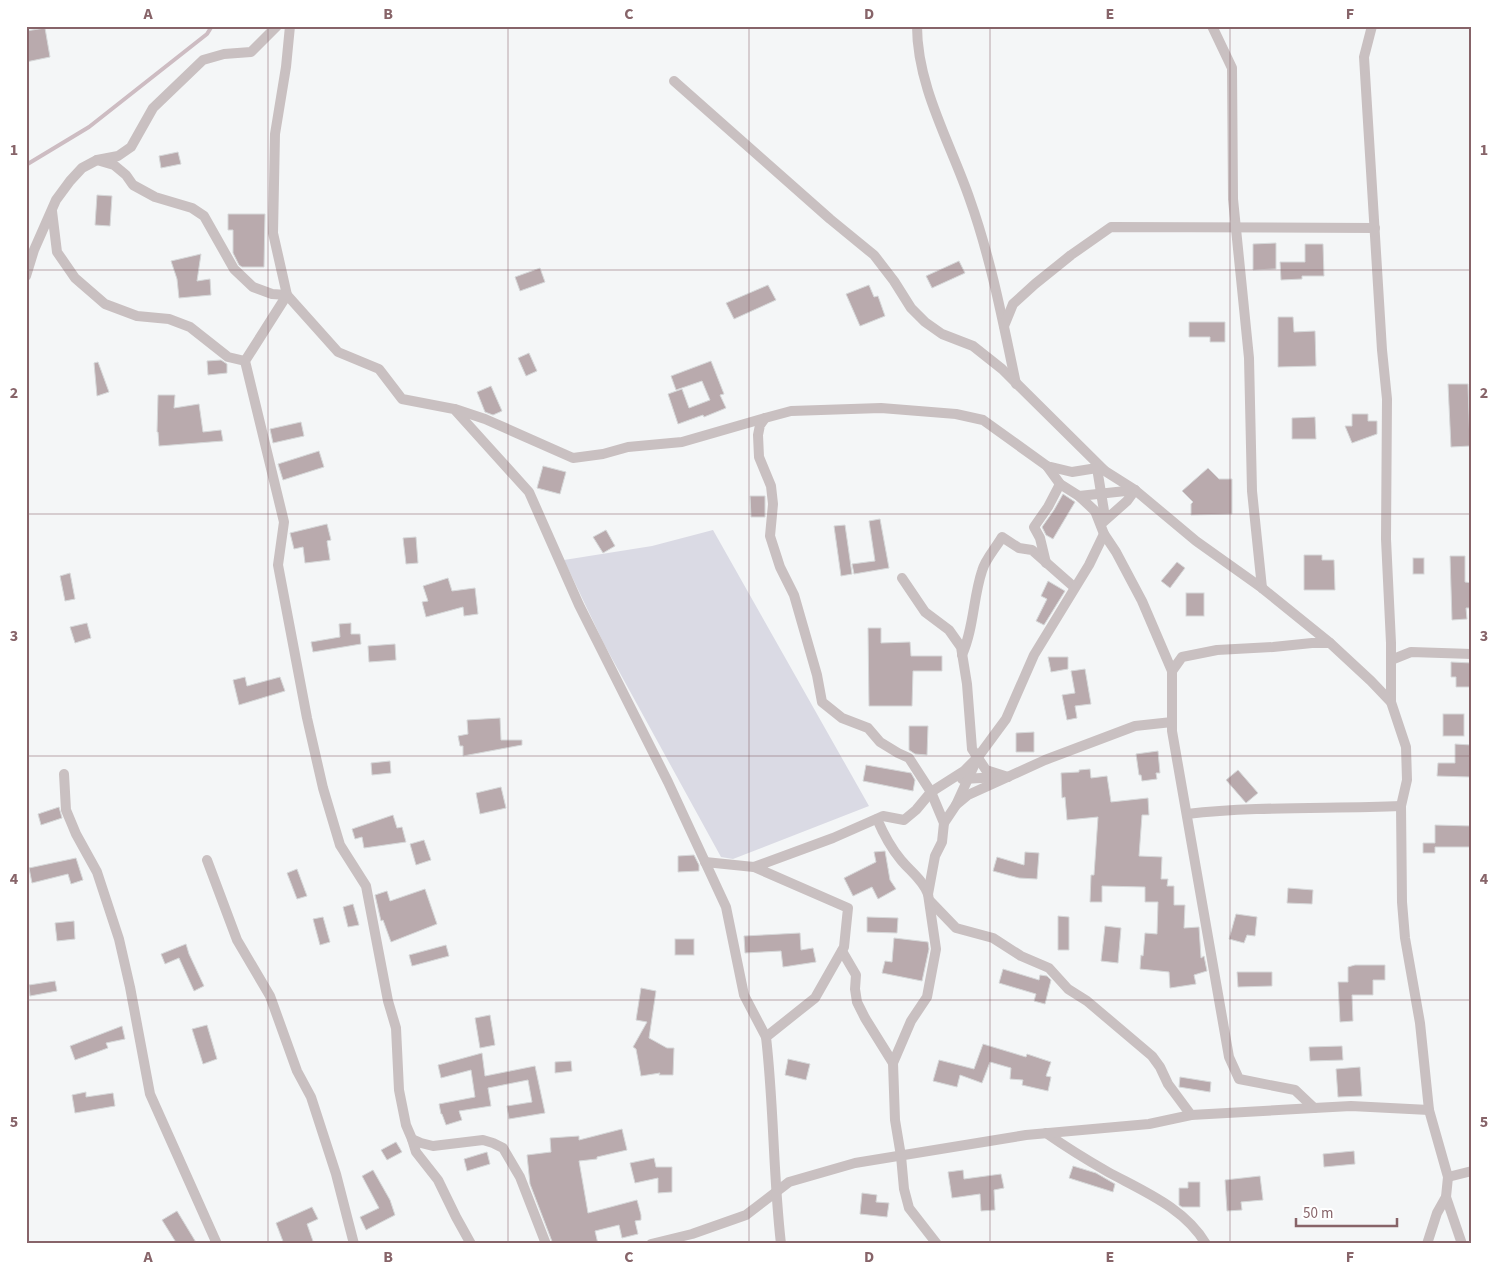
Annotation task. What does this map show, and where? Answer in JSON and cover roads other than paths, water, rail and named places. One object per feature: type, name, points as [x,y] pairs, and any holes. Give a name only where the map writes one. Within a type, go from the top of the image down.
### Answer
[{"type":"street","points":[[26,276],[34,250],[52,210],[70,181],[82,168],[97,160],[118,156],[130,148],[153,108],[203,60],[224,54],[251,52],[277,26]]},
{"type":"street","points":[[290,26],[286,67],[275,134],[273,233],[287,296],[338,352],[379,370],[402,399],[454,409],[484,419],[573,458],[628,448],[682,442],[791,411],[881,408],[956,414],[983,420],[1047,466],[1060,484],[1079,496],[1095,511],[1102,529],[1142,601],[1172,671],[1172,731],[1229,1057],[1239,1079],[1295,1090],[1314,1108]]},
{"type":"street","points":[[917,26],[917,40],[926,82],[970,200],[997,292],[1016,385]]},
{"type":"street","points":[[1212,26],[1232,68],[1233,198],[1249,358],[1252,491],[1262,588]]},
{"type":"street","points":[[1372,26],[1364,56],[1382,350],[1387,399],[1386,539],[1391,636],[1390,702],[1406,747],[1407,780],[1401,806],[1402,902],[1405,938],[1420,1023],[1429,1110],[1448,1177],[1446,1196],[1437,1213],[1427,1244]]},
{"type":"street","points":[[674,81],[830,219],[874,255],[894,281],[911,308],[925,322],[942,334],[973,346],[1002,370],[1101,469],[1135,490],[1196,541],[1262,588],[1330,643],[1371,681],[1390,702]]},
{"type":"street","points":[[97,160],[114,165],[126,175],[133,185],[155,197],[192,208],[204,216],[234,269],[253,286],[272,294],[287,296]]},
{"type":"street","points":[[52,210],[57,252],[75,278],[106,304],[137,316],[169,319],[190,327],[228,357],[245,361]]},
{"type":"street","points":[[1004,326],[1013,304],[1020,297],[1071,255],[1111,227],[1375,228]]},
{"type":"street","points":[[287,296],[245,361],[284,522],[278,565],[307,718],[323,788],[340,845],[366,886],[388,1001],[396,1028],[399,1090],[406,1125],[416,1152],[438,1180],[471,1244]]},
{"type":"street","points":[[454,409],[529,492],[580,606],[668,782],[726,907],[744,995],[766,1037],[773,1114],[776,1191],[782,1244]]},
{"type":"street","points":[[765,418],[760,425],[758,435],[759,457],[771,486],[773,504],[770,536],[780,567],[794,595],[817,675],[822,702],[842,718],[868,728],[880,742],[910,758],[931,792],[944,823]]},
{"type":"street","points":[[1047,466],[1072,472],[1101,469]]},
{"type":"street","points":[[754,867],[833,838],[883,816],[904,820],[916,810],[931,792],[964,771],[978,757],[1006,719],[1034,655],[1089,565],[1102,529],[1104,511],[1101,494],[1101,469]]},
{"type":"street","points":[[1046,563],[1040,538],[1034,527],[1060,484]]},
{"type":"street","points":[[1079,496],[1135,490]]},
{"type":"street","points":[[1102,529],[1135,490]]},
{"type":"street","points":[[962,656],[967,645],[982,569],[1002,537],[1018,548],[1032,550],[1074,587]]},
{"type":"street","points":[[902,578],[925,612],[949,630],[961,647],[967,684],[972,748],[986,770],[1007,777]]},
{"type":"street","points":[[1391,636],[1398,647],[1411,652],[1472,654]]},
{"type":"street","points":[[1172,671],[1182,657],[1216,650],[1330,643]]},
{"type":"street","points":[[1391,660],[1411,652]]},
{"type":"street","points":[[956,805],[968,795],[1044,760],[1135,726],[1172,722]]},
{"type":"street","points":[[929,897],[936,856],[942,842],[944,823],[956,805],[978,757]]},
{"type":"street","points":[[64,774],[66,810],[76,834],[97,872],[119,939],[150,1094],[217,1244]]},
{"type":"street","points":[[949,781],[1007,777]]},
{"type":"street","points":[[1187,814],[1249,808],[1335,809],[1401,806]]},
{"type":"street","points":[[877,819],[893,850],[926,889],[929,897],[936,949],[927,997],[911,1021],[892,1063],[895,1120],[904,1189],[909,1208],[936,1244]]},
{"type":"street","points":[[206,860],[236,940],[270,996],[297,1071],[311,1097],[336,1174],[354,1244]]},
{"type":"street","points":[[705,862],[754,867],[848,908],[844,947],[814,998],[766,1037]]},
{"type":"street","points":[[929,897],[956,928],[993,938],[1021,956],[1049,968],[1068,989],[1087,1001],[1152,1056],[1168,1084],[1191,1115]]},
{"type":"street","points":[[842,951],[856,975],[855,989],[865,1018],[892,1063]]},
{"type":"street","points":[[651,1244],[692,1234],[746,1216],[788,1182],[855,1163],[1026,1134],[1149,1124],[1191,1115],[1351,1106],[1429,1110]]},
{"type":"street","points":[[1046,1133],[1073,1151],[1154,1196],[1181,1214],[1199,1231],[1206,1244]]},
{"type":"street","points":[[412,1139],[421,1144],[433,1146],[483,1140],[504,1148],[520,1177],[546,1244]]},
{"type":"street","points":[[1448,1177],[1472,1171]]},
{"type":"street","points":[[1446,1196],[1462,1244]]},
{"type":"waterway","points":[[26,165],[89,127],[207,34],[212,26]]}]
